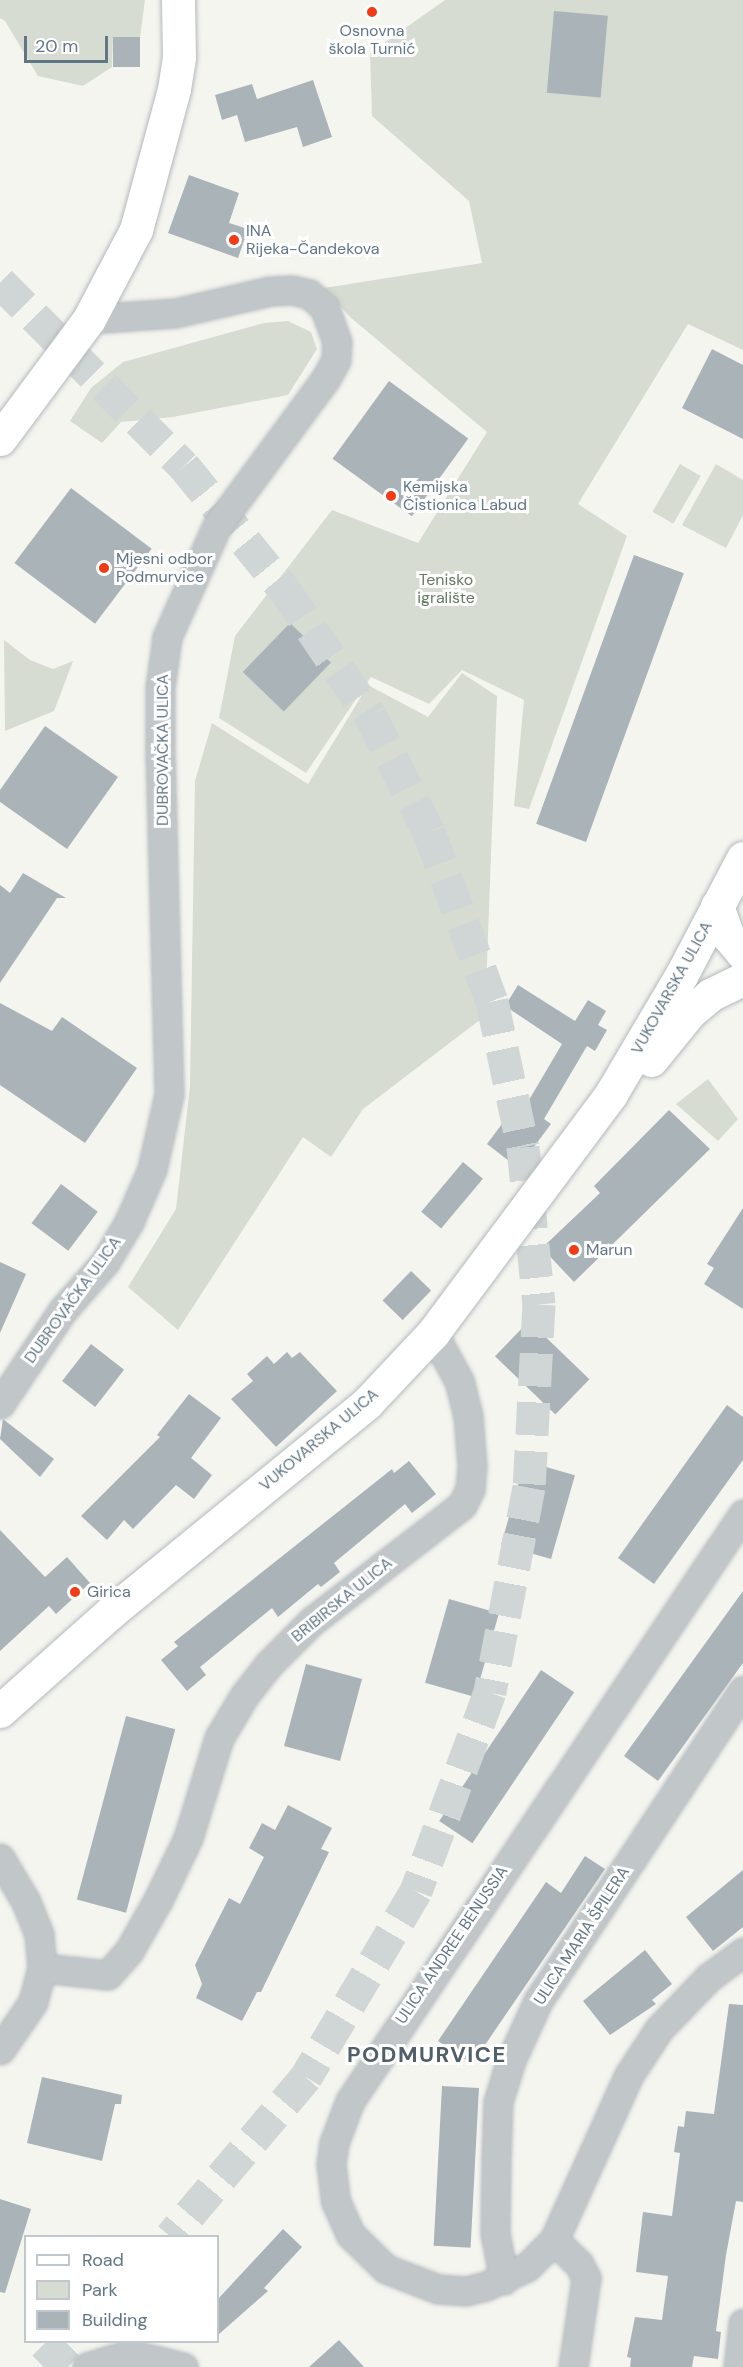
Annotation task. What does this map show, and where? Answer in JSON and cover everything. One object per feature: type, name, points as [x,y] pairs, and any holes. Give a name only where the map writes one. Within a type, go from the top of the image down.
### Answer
[{"type":"main road","points":[[0,439],[89,319],[132,238],[152,181],[174,89],[179,57],[178,0]]},
{"type":"main road","name":"VUKOVARSKA ULICA","points":[[0,1711],[111,1612],[368,1403],[433,1333],[611,1094],[730,914],[743,858]]},
{"type":"main road","points":[[730,914],[728,936],[743,954]]},
{"type":"main road","name":"VUKOVARSKA ULICA","points":[[611,1094],[650,1062],[690,1012],[710,995],[743,979]]},
{"type":"street","name":"DUBROVAČKA ULICA","points":[[0,1404],[63,1310],[105,1262],[129,1222],[152,1169],[169,1094],[160,758],[160,688],[167,637],[217,526],[326,378],[336,360],[338,342],[324,307],[309,294],[291,290],[270,291],[175,313],[89,319]]},
{"type":"street","name":"BRIBIRSKA ULICA","points":[[42,1968],[108,1975],[129,1951],[183,1848],[209,1780],[219,1738],[244,1696],[268,1665],[312,1620],[462,1505],[470,1489],[472,1466],[468,1416],[459,1382],[433,1333]]},
{"type":"street","name":"ULICA ANDREE BENUSSIA","points":[[743,1514],[374,2062],[339,2125],[331,2164],[336,2202],[350,2234],[386,2269],[438,2289],[466,2291],[504,2280],[527,2267],[554,2240],[607,2118],[659,2029],[708,1978],[743,1952]]},
{"type":"street","name":"ULICA MARIA ŠPILERA","points":[[504,2280],[495,2233],[496,2161],[498,2102],[511,2060],[537,2001],[743,1690]]},
{"type":"street","points":[[0,1858],[39,1934],[42,1968],[33,2002],[0,2050]]},
{"type":"street","points":[[554,2240],[579,2264],[586,2278],[573,2367]]},
{"type":"street","points":[[738,2367],[743,2323]]},
{"type":"street","points":[[87,2367],[130,2354],[183,2367]]},
{"type":"green space","points":[[0,0],[145,0],[140,37],[113,37],[112,67],[83,86],[38,76],[5,21],[0,18]]},
{"type":"green space","name":"Tenisko igralište","points":[[445,0],[743,0],[743,350],[688,324],[578,504],[627,536],[529,809],[514,806],[524,700],[462,670],[429,704],[371,677],[306,773],[219,718],[235,636],[332,510],[418,543],[487,432],[350,317],[324,288],[482,263],[469,201],[372,116],[370,53]]},
{"type":"green space","points":[[288,321],[311,332],[317,349],[288,395],[173,417],[121,422],[102,443],[70,421],[91,388],[123,362],[264,323]]},
{"type":"green space","points":[[680,464],[701,476],[673,524],[652,512]]},
{"type":"green space","points":[[716,464],[743,480],[743,515],[726,548],[682,525]]},
{"type":"green space","points":[[4,640],[30,660],[53,669],[73,661],[54,711],[5,731]]},
{"type":"green space","points":[[462,673],[497,696],[485,1016],[363,1109],[331,1157],[303,1137],[178,1330],[128,1287],[176,1209],[190,1086],[195,781],[212,723],[308,784],[368,685],[428,717]]},
{"type":"green space","points":[[708,1079],[738,1119],[718,1141],[676,1104]]},
{"type":"building","points":[[554,11],[608,16],[601,97],[547,93]]},
{"type":"building","points":[[113,37],[140,37],[140,67],[113,67]]},
{"type":"building","points":[[313,80],[332,137],[303,147],[297,127],[245,142],[237,115],[222,120],[215,95],[252,84],[257,99]]},
{"type":"building","points":[[189,175],[239,193],[229,223],[248,229],[238,258],[168,233]]},
{"type":"building","points":[[712,349],[743,365],[743,439],[682,408]]},
{"type":"building","points":[[389,381],[468,439],[412,516],[333,459]]},
{"type":"building","points":[[71,488],[152,549],[95,624],[14,563]]},
{"type":"building","points":[[634,555],[684,573],[586,842],[536,824]]},
{"type":"building","points":[[290,623],[331,663],[284,712],[243,672]]},
{"type":"building","points":[[45,726],[118,777],[67,849],[0,802],[0,790]]},
{"type":"building","points":[[23,873],[66,898],[57,898],[0,983],[0,885],[10,893]]},
{"type":"building","points":[[518,985],[575,1021],[588,1000],[606,1011],[598,1025],[607,1030],[595,1051],[587,1046],[544,1119],[551,1124],[518,1168],[487,1144],[520,1100],[526,1105],[562,1044],[505,1006]]},
{"type":"building","points":[[0,1003],[52,1031],[62,1017],[137,1068],[85,1143],[0,1085]]},
{"type":"building","points":[[669,1110],[710,1149],[574,1282],[542,1248],[600,1193],[594,1186]]},
{"type":"building","points":[[463,1162],[483,1179],[441,1229],[421,1212]]},
{"type":"building","points":[[61,1184],[98,1212],[68,1251],[32,1223]]},
{"type":"building","points":[[743,1208],[743,1309],[704,1284],[714,1268],[707,1264]]},
{"type":"building","points":[[0,1262],[26,1274],[0,1333]]},
{"type":"building","points":[[411,1271],[431,1290],[403,1320],[383,1300]]},
{"type":"building","points":[[529,1321],[589,1379],[555,1415],[495,1356]]},
{"type":"building","points":[[91,1344],[124,1370],[95,1407],[62,1381]]},
{"type":"building","points":[[287,1352],[292,1358],[300,1352],[337,1391],[276,1447],[231,1399],[253,1381],[247,1374],[267,1356],[274,1364]]},
{"type":"building","points":[[189,1394],[221,1418],[191,1458],[212,1475],[194,1499],[176,1485],[133,1529],[124,1520],[107,1540],[81,1516],[160,1437],[157,1435]]},
{"type":"building","points":[[727,1405],[743,1417],[743,1460],[654,1584],[618,1558]]},
{"type":"building","points":[[3,1419],[54,1459],[40,1477],[0,1439]]},
{"type":"building","points":[[409,1461],[436,1494],[412,1513],[405,1504],[334,1563],[340,1572],[321,1587],[318,1584],[278,1617],[272,1608],[200,1667],[206,1675],[187,1691],[161,1660],[178,1646],[174,1642],[392,1469],[394,1473]]},
{"type":"building","points":[[525,1461],[575,1475],[551,1559],[501,1545]]},
{"type":"building","points":[[0,1530],[45,1577],[67,1557],[90,1583],[56,1614],[49,1606],[0,1651]]},
{"type":"building","points":[[743,1591],[743,1663],[658,1781],[624,1756]]},
{"type":"building","points":[[449,1599],[499,1613],[475,1697],[425,1683]]},
{"type":"building","points":[[306,1664],[362,1679],[340,1761],[284,1746]]},
{"type":"building","points":[[541,1670],[574,1692],[472,1843],[439,1821]]},
{"type":"building","points":[[126,1716],[175,1729],[126,1913],[77,1900]]},
{"type":"building","points":[[288,1805],[332,1828],[321,1849],[329,1852],[261,1992],[257,1992],[242,2021],[196,1998],[202,1984],[195,1965],[229,1898],[240,1904],[264,1857],[249,1848],[262,1823],[275,1830]]},
{"type":"building","points":[[585,1856],[605,1869],[472,2064],[438,2041],[546,1882],[561,1893]]},
{"type":"building","points":[[743,1870],[743,1927],[713,1951],[686,1917]]},
{"type":"building","points":[[645,1950],[672,1984],[652,2000],[656,2004],[610,2035],[583,2001]]},
{"type":"building","points":[[729,2004],[743,2005],[743,2202],[736,2201],[726,2255],[716,2331],[721,2332],[718,2359],[694,2356],[692,2367],[630,2367],[631,2358],[627,2357],[635,2317],[662,2320],[668,2276],[636,2272],[643,2212],[672,2216],[680,2153],[674,2152],[678,2126],[684,2127],[686,2111],[714,2114]]},
{"type":"building","points":[[42,2077],[122,2095],[121,2104],[115,2104],[102,2161],[27,2143]]},
{"type":"building","points":[[442,2086],[479,2088],[471,2248],[434,2246]]},
{"type":"building","points":[[0,2199],[31,2209],[5,2293],[0,2292]]},
{"type":"building","points":[[283,2229],[302,2247],[264,2288],[268,2291],[219,2334],[219,2298]]},
{"type":"building","points":[[339,2340],[364,2367],[309,2367]]},
{"type":"tunnel","points":[[0,282],[184,466],[284,589],[370,715],[429,832],[492,1001],[523,1147],[539,1304],[529,1487],[490,1692],[416,1891],[306,2077],[172,2235]]},
{"type":"tunnel","points":[[44,2367],[68,2343]]},
{"type":"place","name":"Osnovna škola Turnić","points":[[372,12]]},
{"type":"place","name":"INA Rijeka-Čandekova","points":[[234,240]]},
{"type":"place","name":"Kemijska Čistionica Labud","points":[[391,496]]},
{"type":"place","name":"Mjesni odbor Podmurvice","points":[[104,568]]},
{"type":"place","name":"Marun","points":[[574,1250]]},
{"type":"place","name":"Girica","points":[[75,1592]]},
{"type":"district","name":"PODMURVICE","points":[[427,2055]]}]
